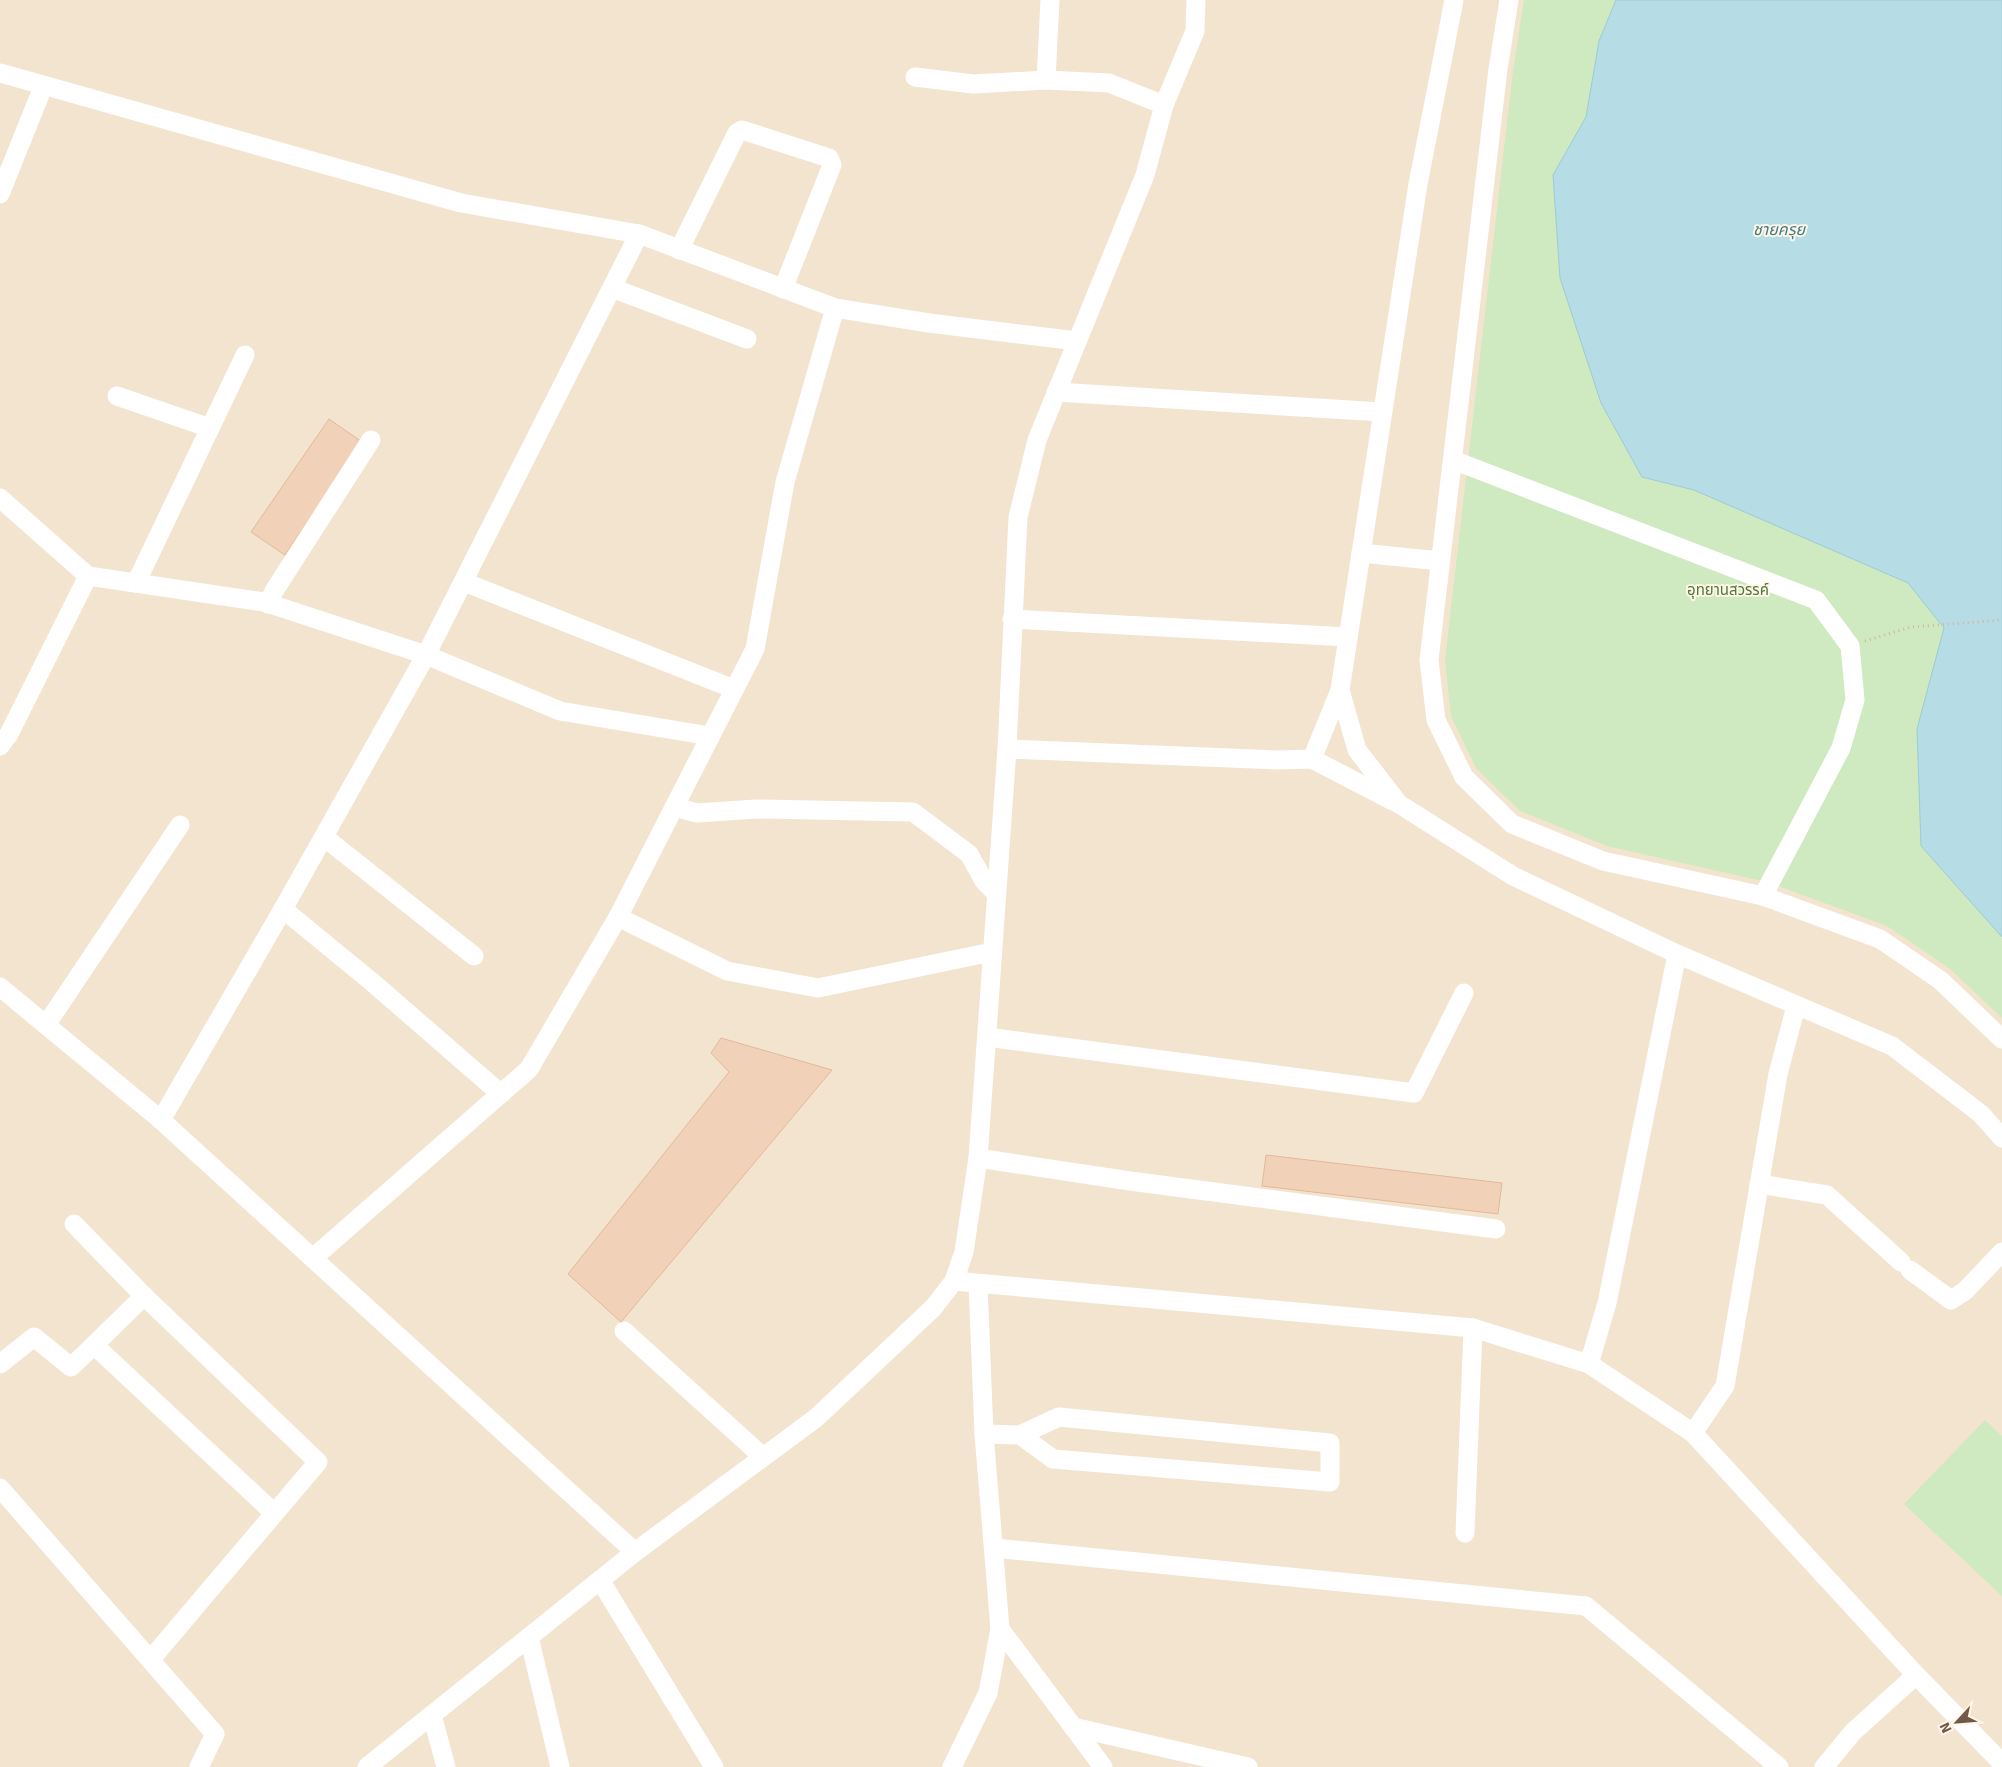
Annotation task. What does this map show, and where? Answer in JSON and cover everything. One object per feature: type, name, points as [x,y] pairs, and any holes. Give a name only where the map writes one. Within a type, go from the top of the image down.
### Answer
[{"type":"street","points":[[1046,80],[1050,0]]},
{"type":"street","points":[[367,1767],[635,1552],[816,1418],[933,1308],[954,1281],[964,1252],[978,1158],[1006,749],[1018,517],[1036,440],[1145,175],[1164,105],[1195,31],[1196,0]]},
{"type":"street","points":[[1312,759],[1340,690],[1418,184],[1454,0]]},
{"type":"street","points":[[1509,0],[1498,69],[1429,660],[1436,720],[1464,777],[1512,824],[1594,857],[1763,896],[1880,939],[1940,980],[2002,1039]]},
{"type":"street","points":[[0,73],[43,87],[461,203],[639,234],[834,308],[929,323],[1077,341]]},
{"type":"street","points":[[915,78],[973,84],[1046,80],[1109,83],[1164,105]]},
{"type":"street","points":[[0,194],[43,87]]},
{"type":"street","points":[[679,250],[739,131],[742,130],[829,158],[832,165],[783,290]]},
{"type":"street","points":[[161,1120],[283,909],[426,655],[639,234]]},
{"type":"street","points":[[612,288],[747,339]]},
{"type":"street","points":[[313,1258],[529,1068],[618,917],[755,649],[785,482],[834,308]]},
{"type":"street","points":[[136,583],[245,355]]},
{"type":"street","points":[[1056,392],[1382,412]]},
{"type":"street","points":[[116,396],[210,428]]},
{"type":"street","points":[[268,604],[274,591],[371,440]]},
{"type":"street","points":[[1453,460],[1816,600],[1850,646],[1855,700],[1841,748],[1763,896]]},
{"type":"street","points":[[0,498],[88,576],[268,604],[426,655],[560,711],[710,736]]},
{"type":"street","points":[[1361,553],[1440,561]]},
{"type":"street","points":[[0,746],[9,734],[88,576]]},
{"type":"street","points":[[464,582],[734,689]]},
{"type":"street","points":[[1012,619],[1348,637]]},
{"type":"street","points":[[1340,690],[1357,750],[1399,804]]},
{"type":"street","points":[[1006,749],[1279,760],[1312,759],[1399,804],[1513,876],[1677,954],[1892,1046],[1981,1114],[2002,1138]]},
{"type":"street","points":[[674,807],[697,813],[756,809],[914,812],[969,854],[984,881],[996,893]]},
{"type":"street","points":[[46,1025],[180,825]]},
{"type":"street","points":[[324,837],[474,956]]},
{"type":"street","points":[[283,909],[372,982],[501,1094]]},
{"type":"street","points":[[618,917],[727,971],[818,988],[992,952]]},
{"type":"street","points":[[1589,1364],[1607,1303],[1677,954]]},
{"type":"street","points":[[0,987],[161,1120],[635,1552]]},
{"type":"street","points":[[987,1037],[1414,1093],[1464,994]]},
{"type":"street","points":[[1693,1433],[1724,1386],[1778,1074],[1796,1006]]},
{"type":"street","points":[[978,1158],[1130,1181],[1496,1230]]},
{"type":"street","points":[[1759,1184],[1827,1196],[1906,1266],[1951,1300],[1965,1291],[2002,1252]]},
{"type":"street","points":[[74,1224],[144,1296],[315,1458],[317,1464],[151,1659]]},
{"type":"street","points":[[954,1281],[1473,1328],[1589,1364],[1693,1433],[1916,1675],[2002,1763]]},
{"type":"street","points":[[952,1767],[988,1693],[1000,1629],[984,1434],[978,1284]]},
{"type":"street","points":[[0,1364],[34,1337],[71,1367],[144,1296]]},
{"type":"street","points":[[1465,1533],[1473,1328]]},
{"type":"street","points":[[624,1331],[763,1457]]},
{"type":"street","points":[[94,1345],[274,1513]]},
{"type":"street","points":[[984,1434],[1020,1435],[1059,1417],[1330,1443],[1330,1482],[1053,1459],[1020,1435]]},
{"type":"street","points":[[0,1488],[215,1734],[199,1767]]},
{"type":"street","points":[[994,1548],[1586,1606],[1779,1767]]},
{"type":"street","points":[[600,1580],[714,1767]]},
{"type":"street","points":[[1000,1629],[1103,1767]]},
{"type":"street","points":[[529,1637],[560,1767]]},
{"type":"street","points":[[1824,1767],[1854,1732],[1916,1675]]},
{"type":"street","points":[[432,1715],[446,1767]]},
{"type":"street","points":[[1073,1727],[1248,1767]]},
{"type":"path","points":[[1850,646],[1911,626],[2002,620]]},
{"type":"shaded area","points":[[0,0],[2002,0],[2002,1767],[0,1767]]},
{"type":"green space","name":"อุทยานสวรรค์","points":[[1524,0],[2002,0],[2002,1018],[1949,968],[1887,926],[1767,882],[1607,846],[1520,811],[1476,768],[1451,716],[1445,660],[1513,71]]},
{"type":"green space","points":[[1985,1420],[2002,1436],[2002,1596],[1904,1504]]},
{"type":"water","name":"ชายครุย","points":[[1616,0],[2002,0],[2002,937],[1921,846],[1917,729],[1944,628],[1908,583],[1694,490],[1642,477],[1601,403],[1560,278],[1553,175],[1586,117],[1599,41]]},
{"type":"building","points":[[329,419],[362,442],[285,555],[251,532]]},
{"type":"building","points":[[721,1038],[832,1070],[621,1322],[568,1274],[729,1072],[711,1053]]},
{"type":"building","points":[[1266,1155],[1502,1183],[1498,1214],[1262,1186]]}]
